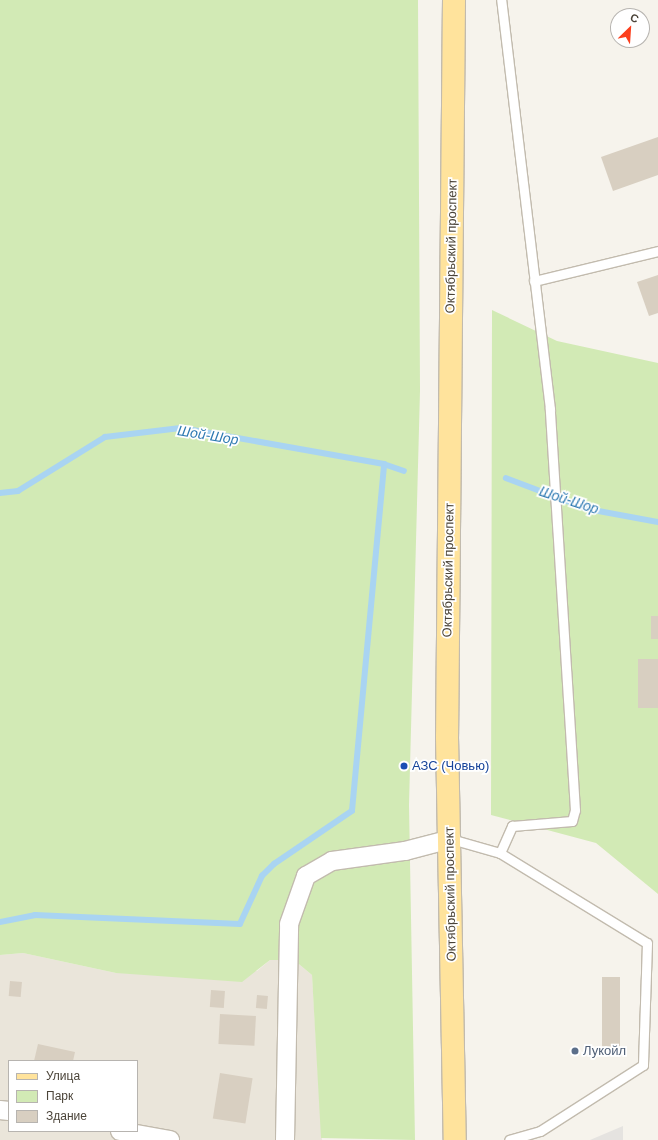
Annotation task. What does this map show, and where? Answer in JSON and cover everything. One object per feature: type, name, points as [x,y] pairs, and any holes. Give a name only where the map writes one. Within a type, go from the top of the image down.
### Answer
[{"type":"main road","name":"Октябрьский проспект","points":[[454,0],[447,737],[451,839],[454,1140]]},
{"type":"street","points":[[285,1140],[289,924],[306,876],[332,861],[405,851],[451,839]]},
{"type":"street","points":[[126,1132],[170,1140]]},
{"type":"lane","points":[[500,853],[512,826],[572,821],[575,810],[550,409],[501,0]]},
{"type":"lane","points":[[534,281],[658,250]]},
{"type":"lane","points":[[451,839],[500,853],[647,944],[643,1065],[540,1131],[509,1140]]},
{"type":"shaded area","points":[[23,953],[116,973],[257,971],[270,960],[294,960],[312,975],[322,1140],[0,1140],[0,955]]},
{"type":"shaded area","points":[[623,1126],[623,1140],[590,1140]]},
{"type":"green space","points":[[0,0],[418,0],[420,391],[409,805],[415,1140],[321,1138],[312,975],[294,960],[270,960],[242,982],[116,973],[23,953],[0,955]]},
{"type":"green space","points":[[492,310],[557,341],[658,363],[658,894],[596,843],[491,815]]},
{"type":"building","points":[[658,137],[658,175],[613,191],[601,157]]},
{"type":"building","points":[[658,275],[658,313],[649,316],[637,282]]},
{"type":"building","points":[[651,616],[658,616],[658,639],[651,639]]},
{"type":"building","points":[[638,659],[658,659],[658,708],[638,708]]},
{"type":"building","points":[[602,977],[620,977],[620,1048],[602,1048]]},
{"type":"building","points":[[10,981],[22,982],[21,997],[9,996]]},
{"type":"building","points":[[211,990],[225,991],[224,1008],[210,1007]]},
{"type":"building","points":[[257,995],[268,996],[267,1009],[256,1008]]},
{"type":"building","points":[[220,1014],[256,1016],[254,1046],[218,1044]]},
{"type":"building","points":[[38,1044],[75,1052],[73,1060],[34,1060]]},
{"type":"building","points":[[220,1073],[253,1078],[245,1124],[213,1118]]},
{"type":"waterway","name":"Шой-Шор","points":[[0,493],[18,491],[105,437],[182,428],[384,464],[404,471]]},
{"type":"waterway","points":[[0,922],[35,915],[240,924],[262,876],[274,864],[352,811],[384,464]]},
{"type":"waterway","name":"Шой-Шор","points":[[506,478],[588,509],[658,522]]},
{"type":"place","name":"АЗС (Човью)","points":[[404,766]]},
{"type":"place","name":"Лукойл","points":[[575,1051]]}]
